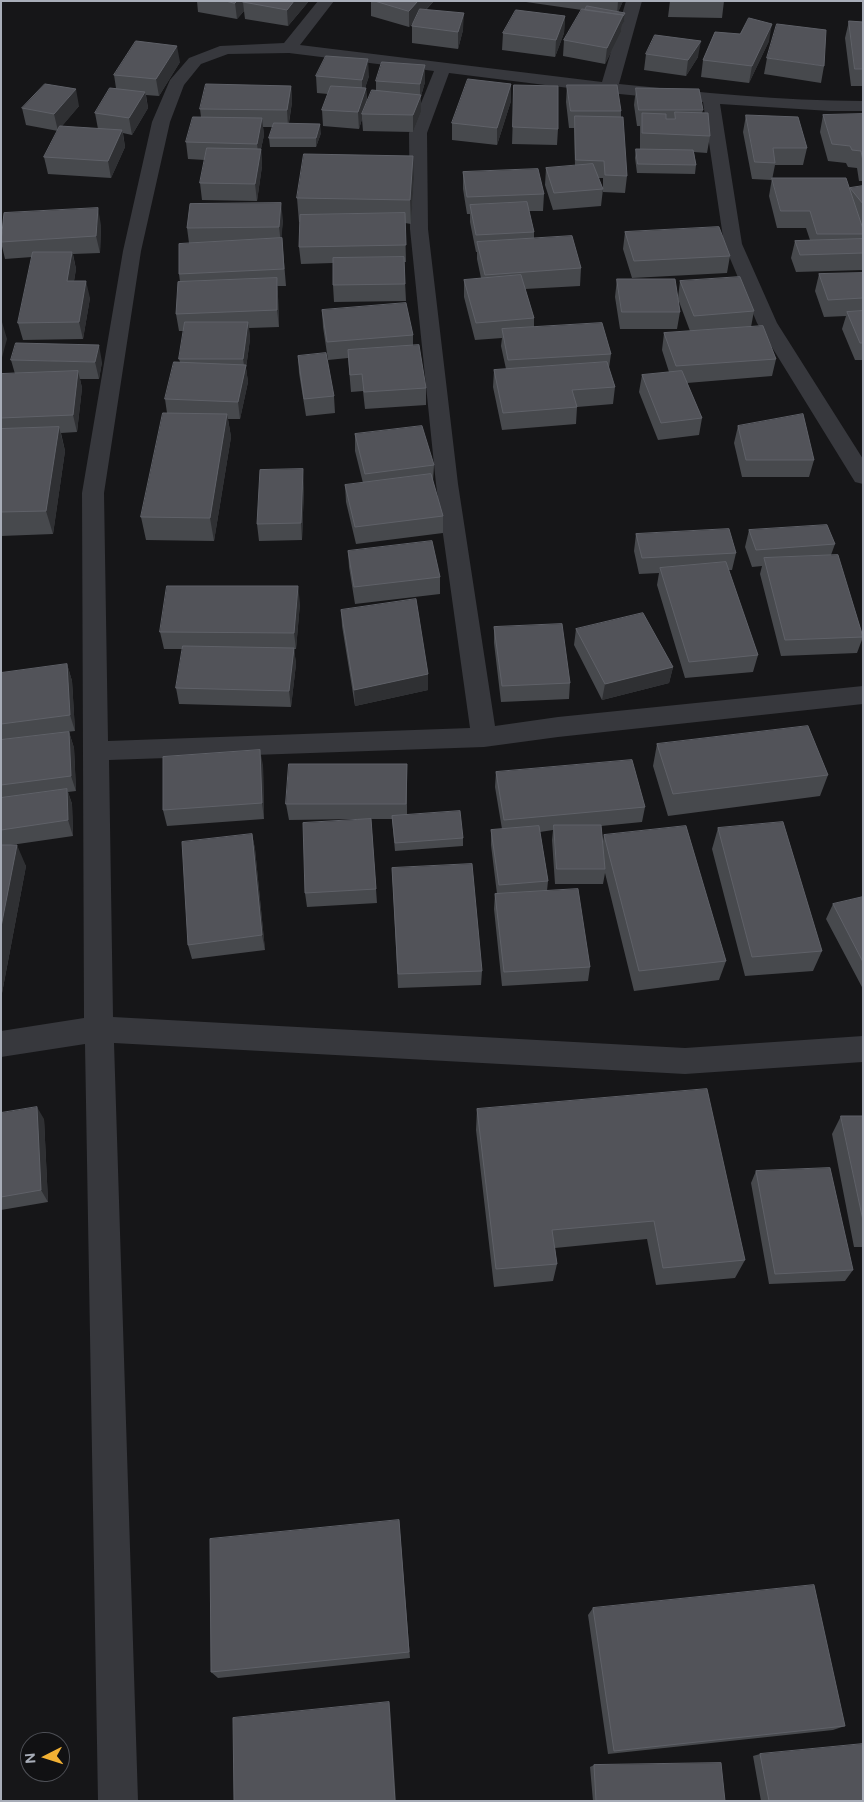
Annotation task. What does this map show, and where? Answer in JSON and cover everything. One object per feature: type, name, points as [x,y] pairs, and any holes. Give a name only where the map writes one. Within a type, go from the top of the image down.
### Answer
[{"type":"street","points":[[289,48],[326,1]]},
{"type":"street","points":[[609,88],[634,1]]},
{"type":"street","points":[[118,1801],[99,1029],[93,493],[132,251],[161,122],[176,84],[195,61],[226,49],[289,48],[609,88],[712,98],[830,106],[863,106]]},
{"type":"street","points":[[444,68],[418,133],[419,229],[447,484],[484,737]]},
{"type":"street","points":[[712,98],[732,244],[767,323],[863,477]]},
{"type":"street","points":[[96,751],[484,737],[558,727],[863,695]]},
{"type":"street","points":[[1,1044],[99,1029],[686,1061],[863,1049]]},
{"type":"building","points":[[244,1],[294,1],[287,10]]},
{"type":"building","points":[[375,1],[418,1],[409,11]]},
{"type":"building","points":[[587,6],[625,13],[623,16],[585,10]]},
{"type":"building","points":[[420,9],[464,13],[458,32],[412,26]]},
{"type":"building","points":[[582,9],[623,15],[607,48],[564,40]]},
{"type":"building","points":[[516,10],[565,16],[556,40],[503,33]]},
{"type":"building","points":[[749,18],[772,24],[752,66],[703,60],[715,32],[740,34]]},
{"type":"building","points":[[849,21],[863,22],[863,69],[855,69]]},
{"type":"building","points":[[777,24],[826,30],[824,66],[767,58]]},
{"type":"building","points":[[655,35],[701,41],[688,60],[646,54]]},
{"type":"building","points":[[136,41],[177,46],[156,79],[114,75]]},
{"type":"building","points":[[326,56],[368,59],[362,80],[316,76]]},
{"type":"building","points":[[382,62],[425,65],[420,84],[376,81]]},
{"type":"building","points":[[468,79],[511,84],[497,128],[452,123]]},
{"type":"building","points":[[45,84],[76,89],[54,114],[22,108]]},
{"type":"building","points":[[206,84],[291,86],[287,110],[200,109]]},
{"type":"building","points":[[514,85],[558,86],[558,129],[513,127]]},
{"type":"building","points":[[567,85],[617,85],[621,111],[571,111]]},
{"type":"building","points":[[331,86],[366,88],[358,112],[322,110]]},
{"type":"building","points":[[110,88],[145,92],[129,118],[95,113]]},
{"type":"building","points":[[636,88],[699,89],[703,110],[639,110]]},
{"type":"building","points":[[372,90],[421,95],[413,115],[362,114]]},
{"type":"building","points":[[675,112],[708,113],[710,136],[642,133],[642,113],[666,114],[666,119],[675,119]]},
{"type":"building","points":[[863,114],[863,161],[861,151],[852,150],[850,146],[832,144],[823,115]]},
{"type":"building","points":[[746,115],[798,117],[807,148],[773,148],[775,163],[755,162]]},
{"type":"building","points":[[575,116],[623,117],[627,176],[605,175],[604,161],[576,160]]},
{"type":"building","points":[[193,117],[262,118],[257,144],[186,142]]},
{"type":"building","points":[[274,123],[320,124],[316,138],[269,138]]},
{"type":"building","points":[[60,126],[122,130],[108,161],[44,157]]},
{"type":"building","points":[[207,148],[261,149],[255,184],[200,183]]},
{"type":"building","points":[[636,149],[693,150],[696,165],[638,164]]},
{"type":"building","points":[[304,154],[413,156],[410,200],[297,198]]},
{"type":"building","points":[[593,164],[603,189],[554,193],[546,168]]},
{"type":"building","points":[[538,169],[544,194],[467,197],[463,172]]},
{"type":"building","points":[[772,178],[846,178],[863,234],[817,234],[810,211],[781,211]]},
{"type":"building","points":[[863,186],[863,204],[850,188]]},
{"type":"building","points":[[527,202],[534,232],[476,235],[470,205]]},
{"type":"building","points":[[281,203],[279,227],[187,228],[190,204]]},
{"type":"building","points":[[98,208],[96,236],[1,242],[4,213]]},
{"type":"building","points":[[405,213],[406,245],[299,247],[300,215]]},
{"type":"building","points":[[719,227],[730,256],[634,261],[625,232]]},
{"type":"building","points":[[572,236],[581,268],[485,275],[477,242]]},
{"type":"building","points":[[282,238],[284,269],[179,274],[179,244]]},
{"type":"building","points":[[863,239],[863,253],[800,255],[795,241]]},
{"type":"building","points":[[33,252],[72,252],[67,281],[86,281],[79,322],[18,323]]},
{"type":"building","points":[[404,257],[405,284],[333,285],[333,258]]},
{"type":"building","points":[[863,273],[863,298],[828,300],[819,274]]},
{"type":"building","points":[[521,275],[534,318],[476,323],[464,280]]},
{"type":"building","points":[[740,277],[754,311],[694,316],[680,281]]},
{"type":"building","points":[[277,278],[277,310],[176,314],[178,282]]},
{"type":"building","points":[[617,279],[675,279],[680,312],[622,312]]},
{"type":"building","points":[[406,303],[413,335],[327,342],[322,310]]},
{"type":"building","points":[[863,311],[863,343],[860,343],[847,312]]},
{"type":"building","points":[[185,322],[248,322],[243,359],[179,359]]},
{"type":"building","points":[[602,323],[611,354],[508,360],[502,329]]},
{"type":"building","points":[[763,326],[776,359],[676,366],[664,333]]},
{"type":"building","points":[[16,343],[99,345],[95,362],[11,360]]},
{"type":"building","points":[[419,345],[426,388],[364,392],[362,374],[350,375],[348,350]]},
{"type":"building","points":[[326,353],[334,396],[304,399],[298,356]]},
{"type":"building","points":[[174,362],[246,365],[238,402],[165,399]]},
{"type":"building","points":[[607,362],[615,387],[572,390],[577,407],[503,413],[494,370]]},
{"type":"building","points":[[78,371],[73,415],[1,418],[1,374]]},
{"type":"building","points":[[682,371],[702,418],[661,423],[642,375]]},
{"type":"building","points":[[163,413],[227,414],[210,518],[141,517]]},
{"type":"building","points":[[803,414],[814,460],[746,460],[738,426]]},
{"type":"building","points":[[422,426],[434,465],[365,474],[355,434]]},
{"type":"building","points":[[59,427],[46,511],[1,512],[1,429]]},
{"type":"building","points":[[303,469],[301,523],[257,524],[260,470]]},
{"type":"building","points":[[431,474],[443,516],[355,527],[345,485]]},
{"type":"building","points":[[827,525],[835,544],[756,550],[749,530]]},
{"type":"building","points":[[729,529],[736,553],[642,558],[636,534]]},
{"type":"building","points":[[432,541],[440,577],[354,587],[348,551]]},
{"type":"building","points":[[838,555],[863,637],[785,640],[764,558]]},
{"type":"building","points":[[726,562],[758,655],[689,662],[660,568]]},
{"type":"building","points":[[167,586],[298,586],[294,633],[160,632]]},
{"type":"building","points":[[416,599],[428,674],[354,690],[341,610]]},
{"type":"building","points":[[643,613],[673,667],[605,684],[576,629]]},
{"type":"building","points":[[562,624],[570,683],[502,686],[494,627]]},
{"type":"building","points":[[183,646],[294,648],[289,691],[176,688]]},
{"type":"building","points":[[67,664],[70,715],[1,724],[1,673]]},
{"type":"building","points":[[808,726],[828,775],[673,794],[657,744]]},
{"type":"building","points":[[69,732],[71,776],[1,785],[1,740]]},
{"type":"building","points":[[260,750],[262,803],[163,810],[163,757]]},
{"type":"building","points":[[632,760],[645,807],[504,820],[496,772]]},
{"type":"building","points":[[289,764],[407,764],[406,804],[286,804]]},
{"type":"building","points":[[67,789],[68,820],[1,830],[1,798]]},
{"type":"building","points":[[460,811],[463,838],[395,843],[392,816]]},
{"type":"building","points":[[371,819],[376,889],[305,893],[303,823]]},
{"type":"building","points":[[783,822],[822,951],[752,957],[718,828]]},
{"type":"building","points":[[554,825],[601,825],[605,869],[557,869]]},
{"type":"building","points":[[539,826],[548,881],[499,885],[491,830]]},
{"type":"building","points":[[686,826],[726,961],[639,971],[604,835]]},
{"type":"building","points":[[252,834],[262,935],[188,945],[182,842]]},
{"type":"building","points":[[1,845],[17,845],[1,927]]},
{"type":"building","points":[[472,864],[482,971],[398,974],[392,868]]},
{"type":"building","points":[[578,889],[590,967],[504,972],[495,894]]},
{"type":"building","points":[[863,897],[863,962],[833,904]]},
{"type":"building","points":[[707,1089],[745,1260],[663,1268],[654,1221],[552,1230],[557,1264],[496,1269],[477,1109]]},
{"type":"building","points":[[37,1107],[41,1190],[1,1197],[1,1113]]},
{"type":"building","points":[[841,1116],[863,1116],[863,1220]]},
{"type":"building","points":[[830,1168],[853,1270],[775,1274],[756,1171]]},
{"type":"building","points":[[399,1520],[409,1652],[211,1672],[210,1539]]},
{"type":"building","points":[[814,1585],[845,1726],[614,1751],[593,1608]]},
{"type":"building","points":[[389,1702],[395,1801],[234,1801],[233,1718]]},
{"type":"building","points":[[863,1744],[863,1801],[769,1801],[760,1754]]},
{"type":"building","points":[[721,1763],[725,1801],[596,1801],[594,1765]]}]
